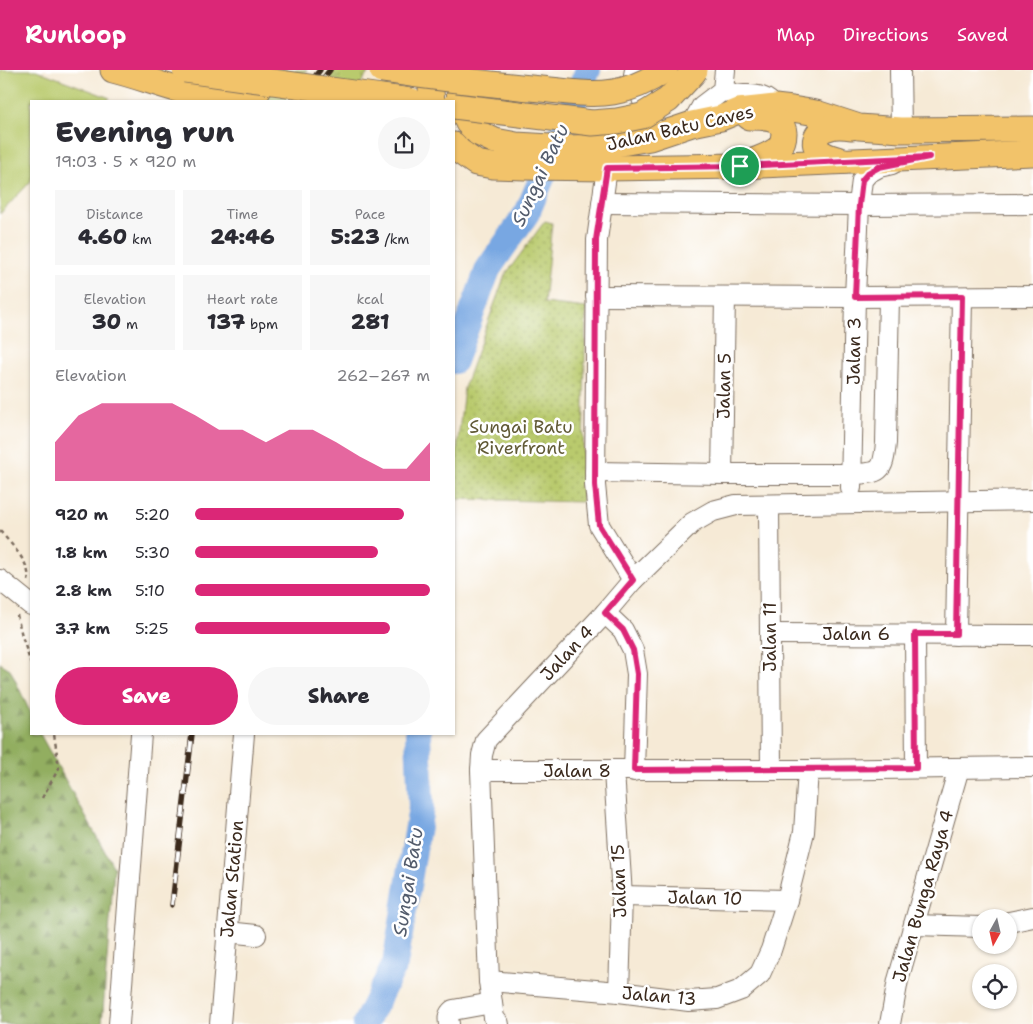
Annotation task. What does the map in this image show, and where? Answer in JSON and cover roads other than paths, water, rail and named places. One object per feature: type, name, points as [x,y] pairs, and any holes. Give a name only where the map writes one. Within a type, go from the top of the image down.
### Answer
[{"type":"main road","points":[[113,70],[188,87],[209,96],[229,99],[247,98],[257,92],[263,80],[264,70]]},
{"type":"main road","points":[[382,70],[592,94],[630,88],[651,79],[665,70]]},
{"type":"main road","points":[[461,70],[459,92],[462,112],[468,123],[478,134]]},
{"type":"main road","name":"Jalan Batu Caves","points":[[455,106],[592,123],[617,121],[642,116],[668,100],[694,74],[695,70]]},
{"type":"main road","points":[[188,87],[426,93]]},
{"type":"main road","name":"Jalan Batu Caves","points":[[478,134],[495,141],[516,145],[568,148],[600,161],[655,136],[692,124],[721,118],[738,112],[775,107],[816,113],[858,127],[901,130],[1033,129]]},
{"type":"main road","points":[[721,118],[765,118],[777,122],[784,131],[782,144],[777,149],[740,166]]},
{"type":"main road","points":[[844,161],[820,152],[815,142],[816,137],[826,128],[858,127]]},
{"type":"main road","name":"Jalan Batu Caves","points":[[455,146],[465,161],[493,166],[524,167],[600,161],[740,166],[1033,153]]},
{"type":"street","points":[[635,70],[634,75],[655,136]]},
{"type":"street","points":[[900,70],[901,130]]},
{"type":"street","points":[[692,124],[702,106],[724,80],[734,94],[760,96],[769,100],[775,107]]},
{"type":"street","points":[[455,127],[478,134]]},
{"type":"street","name":"Jalan 3","points":[[851,504],[855,297],[859,205],[862,180],[868,173],[879,167],[929,157]]},
{"type":"street","points":[[600,161],[602,203],[596,240],[595,485],[599,525],[633,580]]},
{"type":"street","points":[[602,203],[1033,204]]},
{"type":"street","points":[[596,296],[1033,296]]},
{"type":"street","points":[[956,634],[962,296]]},
{"type":"street","name":"Jalan 5","points":[[722,474],[725,297]]},
{"type":"street","points":[[595,472],[722,474],[872,473],[881,467],[884,460],[886,443],[889,297]]},
{"type":"street","name":"Jalan 4","points":[[498,1024],[494,1018],[489,981],[481,770],[486,740],[605,613],[633,580],[692,523],[713,511],[736,505],[1033,500]]},
{"type":"street","name":"Jalan 11","points":[[769,505],[771,770]]},
{"type":"street","points":[[605,613],[623,630],[635,658],[637,674],[634,770]]},
{"type":"street","name":"Jalan 6","points":[[770,634],[1033,635]]},
{"type":"street","points":[[915,634],[916,768]]},
{"type":"street","points":[[119,1024],[141,735]]},
{"type":"street","name":"Jalan Station","points":[[220,1024],[244,735]]},
{"type":"street","name":"Jalan 8","points":[[481,770],[808,770],[1033,767]]},
{"type":"street","name":"Jalan Bunga Raya 4","points":[[890,1024],[898,980],[960,768]]},
{"type":"street","name":"Jalan 13","points":[[489,981],[619,992],[688,1001],[717,999],[741,990],[760,974],[771,950],[788,900],[804,832],[808,770]]},
{"type":"street","name":"Jalan 15","points":[[614,771],[622,896],[619,992]]},
{"type":"street","name":"Jalan 10","points":[[622,896],[788,900]]},
{"type":"street","points":[[1018,920],[1033,918]]},
{"type":"street","points":[[914,925],[972,927]]},
{"type":"street","points":[[227,932],[256,935]]},
{"type":"street","points":[[449,1024],[449,1013],[453,1010],[492,1003]]},
{"type":"waterway","name":"Sungai Batu","points":[[455,358],[488,269],[527,213],[588,70]]},
{"type":"waterway","name":"Sungai Batu","points":[[365,1024],[395,964],[421,808],[418,735]]},
{"type":"railway","points":[[296,100],[320,70]]},
{"type":"railway","points":[[306,100],[330,70]]},
{"type":"railway","points":[[172,905],[192,735]]},
{"type":"park label","name":"Sungai Batu Riverfront","points":[[521,437]]}]
